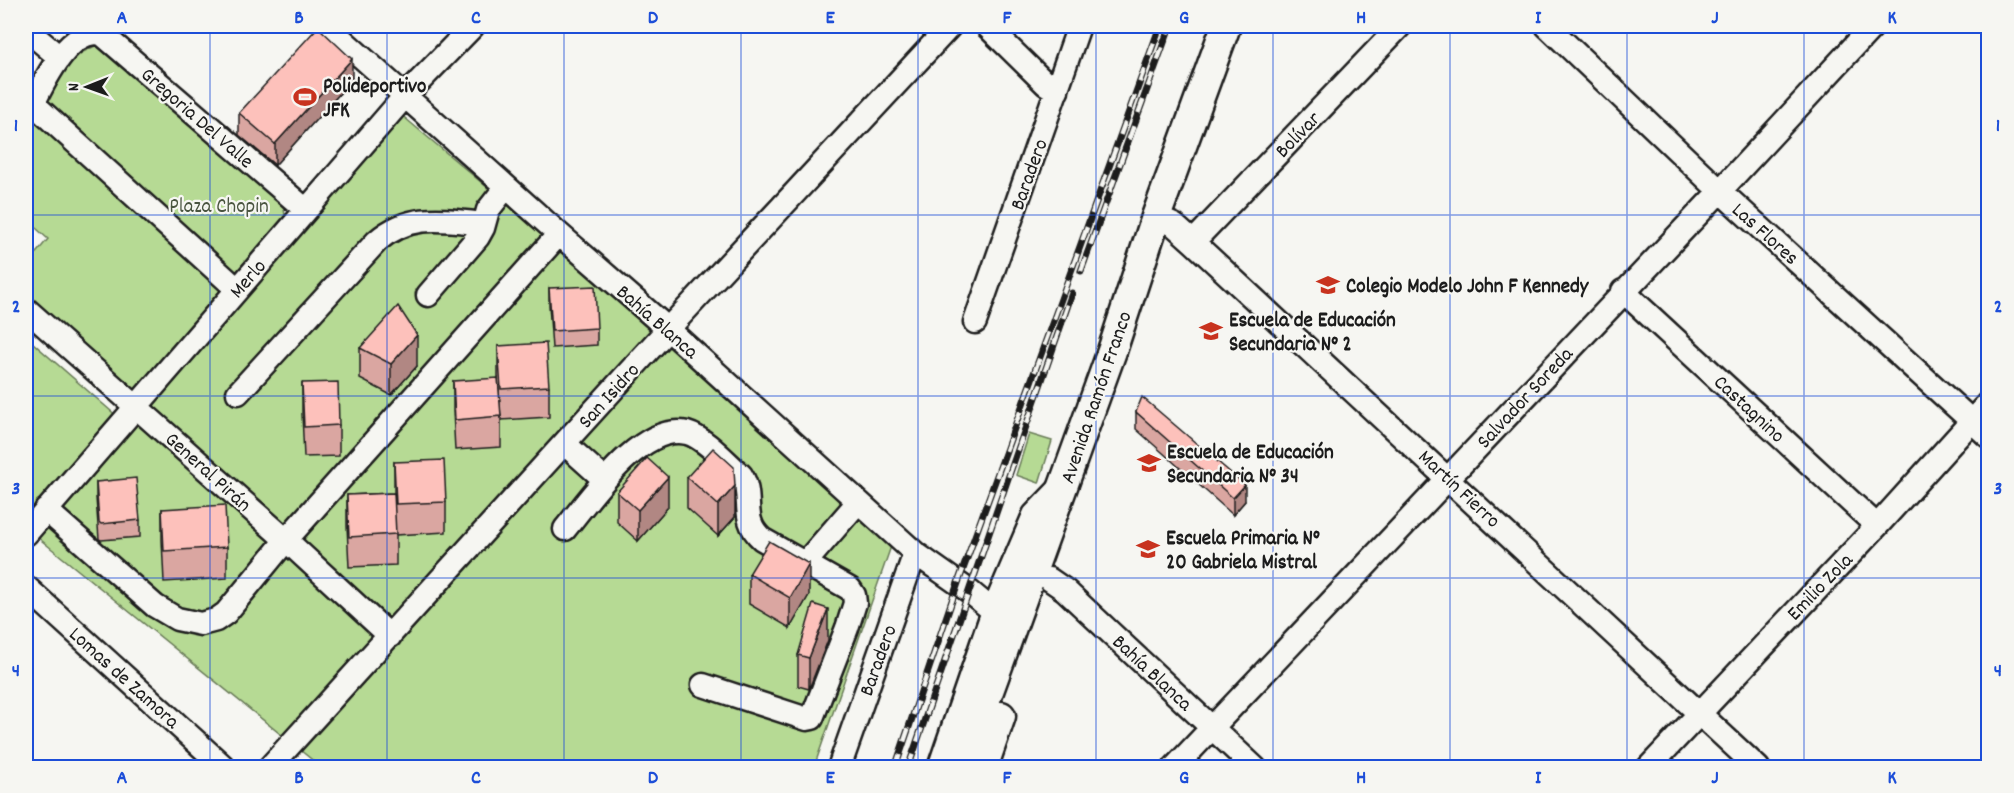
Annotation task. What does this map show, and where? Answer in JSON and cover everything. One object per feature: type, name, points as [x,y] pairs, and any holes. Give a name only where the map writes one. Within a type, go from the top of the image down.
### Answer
[{"type":"main road","name":"Avenida Ramón Franco","points":[[961,768],[1112,351],[1174,228],[1226,26]]},
{"type":"main road","name":"Avenida Ramón Franco","points":[[983,768],[1246,26]]},
{"type":"street","name":"Bahía Blanca","points":[[327,26],[668,329],[915,553],[993,611]]},
{"type":"street","name":"Merlo","points":[[26,534],[405,96],[473,26]]},
{"type":"street","name":"San Isidro","points":[[269,768],[668,329],[950,26]]},
{"type":"street","points":[[987,26],[1057,92]]},
{"type":"street","name":"Baradero","points":[[975,322],[1080,26]]},
{"type":"street","name":"Bolívar","points":[[1174,228],[1400,26]]},
{"type":"street","name":"Las Flores","points":[[1547,26],[1719,191],[1989,436]]},
{"type":"street","name":"Salvador Soreda","points":[[1174,768],[1873,26]]},
{"type":"street","points":[[26,29],[58,57]]},
{"type":"street","name":"Gregoria Del Valle","points":[[237,289],[36,105],[36,98],[58,57],[82,37],[96,33],[102,34],[306,210]]},
{"type":"street","points":[[428,296],[478,237],[489,210],[506,187]]},
{"type":"street","points":[[238,393],[387,232],[411,222],[431,218],[484,224]]},
{"type":"street","name":"Martín Fierro","points":[[1174,228],[1448,477],[1758,768]]},
{"type":"street","points":[[46,510],[155,606],[177,619],[190,623],[201,624],[216,620],[226,613],[286,540],[559,234]]},
{"type":"street","name":"Castagnino","points":[[1623,291],[1877,526]]},
{"type":"street","name":"General Pirán","points":[[26,309],[286,540],[390,636]]},
{"type":"street","name":"Emilio Zola","points":[[1648,768],[1877,526],[1989,403]]},
{"type":"street","points":[[565,529],[633,450],[665,434],[687,433],[702,440],[741,475],[745,481],[747,512],[754,532],[762,539],[850,589],[854,595],[855,603],[847,628],[812,718],[807,719],[703,685]]},
{"type":"street","points":[[565,444],[605,480]]},
{"type":"street","points":[[939,768],[993,611],[1034,515],[1065,483]]},
{"type":"street","points":[[805,563],[858,502]]},
{"type":"street","name":"Baradero","points":[[838,768],[915,553]]},
{"type":"street","name":"Bahía Blanca","points":[[1049,579],[1065,590],[1255,768]]},
{"type":"street","name":"Lomas de Zamora","points":[[26,587],[225,768]]},
{"type":"green space","name":"Plaza Chopin","points":[[101,43],[283,204],[285,215],[236,272],[231,273],[45,106],[63,62]]},
{"type":"green space","points":[[26,97],[222,288],[221,296],[139,388],[127,390],[26,298],[26,265],[48,239],[26,219]]},
{"type":"green space","points":[[392,107],[896,532],[814,767],[321,767],[26,528],[26,337],[119,418]]},
{"type":"green space","points":[[1029,434],[1052,441],[1039,483],[1016,475]]},
{"type":"building","points":[[318,27],[352,59],[275,144],[239,113]]},
{"type":"building","points":[[595,286],[597,328],[552,331],[549,288]]},
{"type":"building","points":[[398,306],[417,335],[391,364],[360,348]]},
{"type":"building","points":[[546,343],[549,386],[501,389],[498,346]]},
{"type":"building","points":[[498,378],[501,416],[455,420],[453,381]]},
{"type":"building","points":[[338,382],[339,425],[304,427],[302,383]]},
{"type":"building","points":[[1142,397],[1245,485],[1233,498],[1136,412]]},
{"type":"building","points":[[713,448],[734,467],[735,486],[718,505],[687,477]]},
{"type":"building","points":[[647,458],[668,477],[638,510],[617,492]]},
{"type":"building","points":[[444,460],[446,502],[396,504],[394,462]]},
{"type":"building","points":[[136,478],[140,520],[101,524],[96,482]]},
{"type":"building","points":[[394,493],[396,534],[349,537],[347,495]]},
{"type":"building","points":[[225,505],[227,547],[164,551],[162,509]]},
{"type":"building","points":[[769,541],[809,564],[790,598],[749,574]]},
{"type":"building","points":[[813,604],[828,609],[809,658],[798,655]]},
{"type":"railway","points":[[895,768],[958,583],[1160,26]]},
{"type":"railway","points":[[1081,271],[1170,26]]},
{"type":"railway","points":[[908,768],[1072,293]]},
{"type":"place","name":"Polideportivo JFK","points":[[305,97]]},
{"type":"place","name":"Colegio Modelo John F Kennedy","points":[[1328,285]]},
{"type":"place","name":"Escuela de Educación Secundaria N° 2","points":[[1211,331]]},
{"type":"place","name":"Escuela de Educación Secundaria N° 34","points":[[1149,463]]},
{"type":"place","name":"Escuela Primaria N° 20 Gabriela Mistral","points":[[1148,549]]}]
